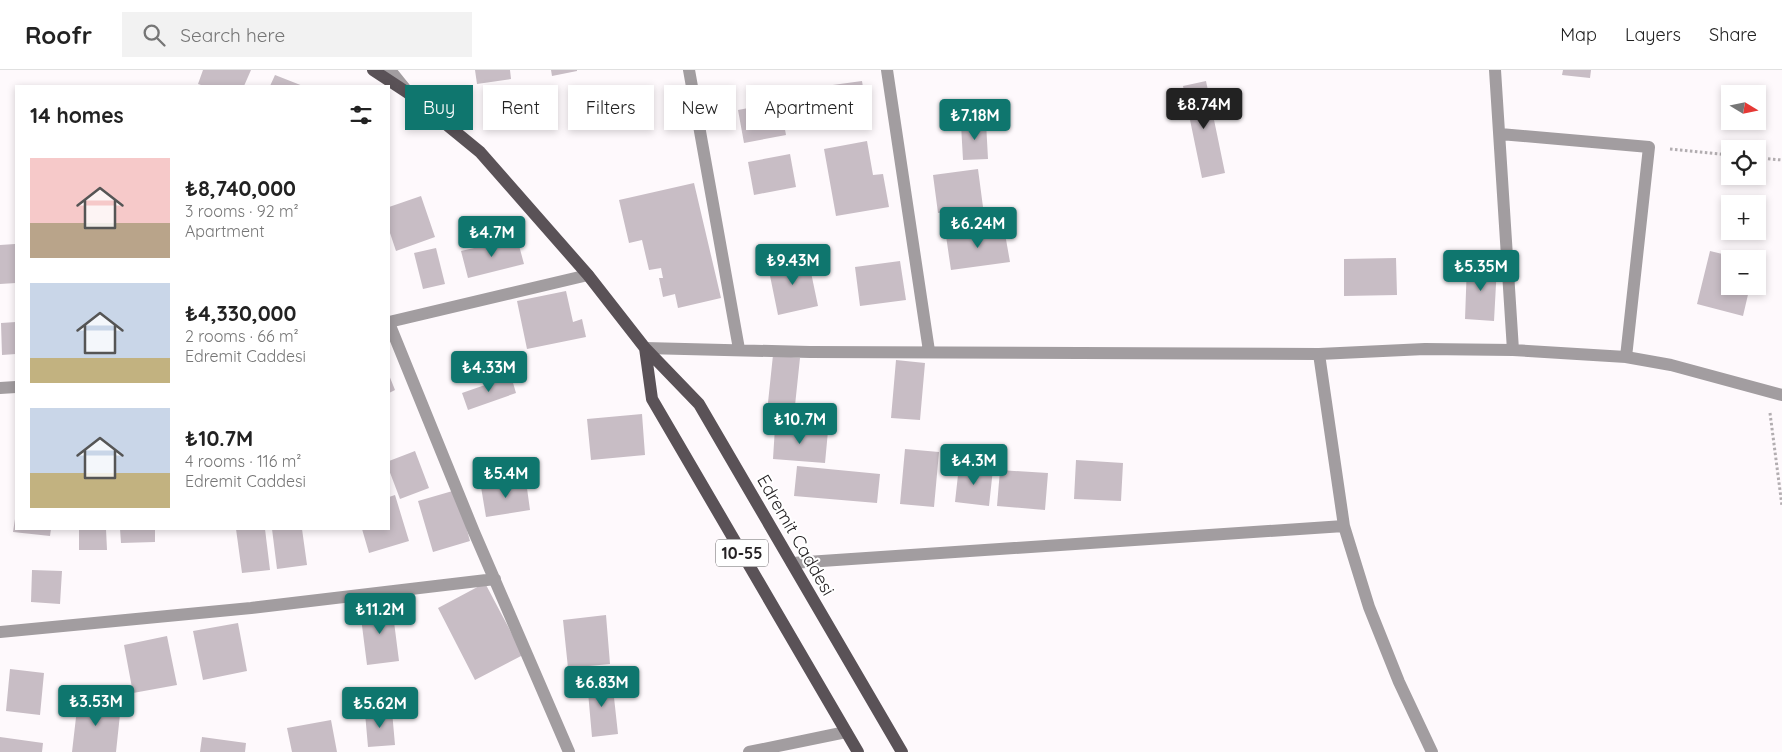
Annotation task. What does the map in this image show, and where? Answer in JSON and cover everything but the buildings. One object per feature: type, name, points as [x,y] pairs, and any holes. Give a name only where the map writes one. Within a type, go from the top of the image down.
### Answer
[{"type":"main road","name":"Edremit Caddesi","points":[[373,70],[405,91]]},
{"type":"main road","name":"Edremit Caddesi","points":[[453,130],[480,152],[588,275],[645,348],[699,404],[902,752]]},
{"type":"main road","name":"10-55","points":[[645,348],[652,399],[858,752]]},
{"type":"street","points":[[390,70],[405,89]]},
{"type":"street","points":[[689,70],[739,349]]},
{"type":"street","points":[[887,70],[929,351]]},
{"type":"street","points":[[1495,70],[1513,350]]},
{"type":"street","points":[[1500,134],[1649,147],[1626,357]]},
{"type":"street","points":[[390,323],[588,275]]},
{"type":"street","points":[[390,325],[569,752]]},
{"type":"street","points":[[645,348],[810,352],[1320,354],[1425,350],[1513,350],[1626,357],[1671,365],[1782,395]]},
{"type":"street","points":[[1320,354],[1344,526],[1369,607],[1399,682],[1432,752]]},
{"type":"street","points":[[0,388],[15,387]]},
{"type":"street","points":[[792,563],[1344,526]]},
{"type":"street","points":[[0,632],[251,608],[495,579]]},
{"type":"street","points":[[749,752],[846,732]]},
{"type":"path","points":[[1649,147],[1721,154]]},
{"type":"path","points":[[1766,159],[1782,160]]},
{"type":"path","points":[[1767,391],[1782,506]]}]
